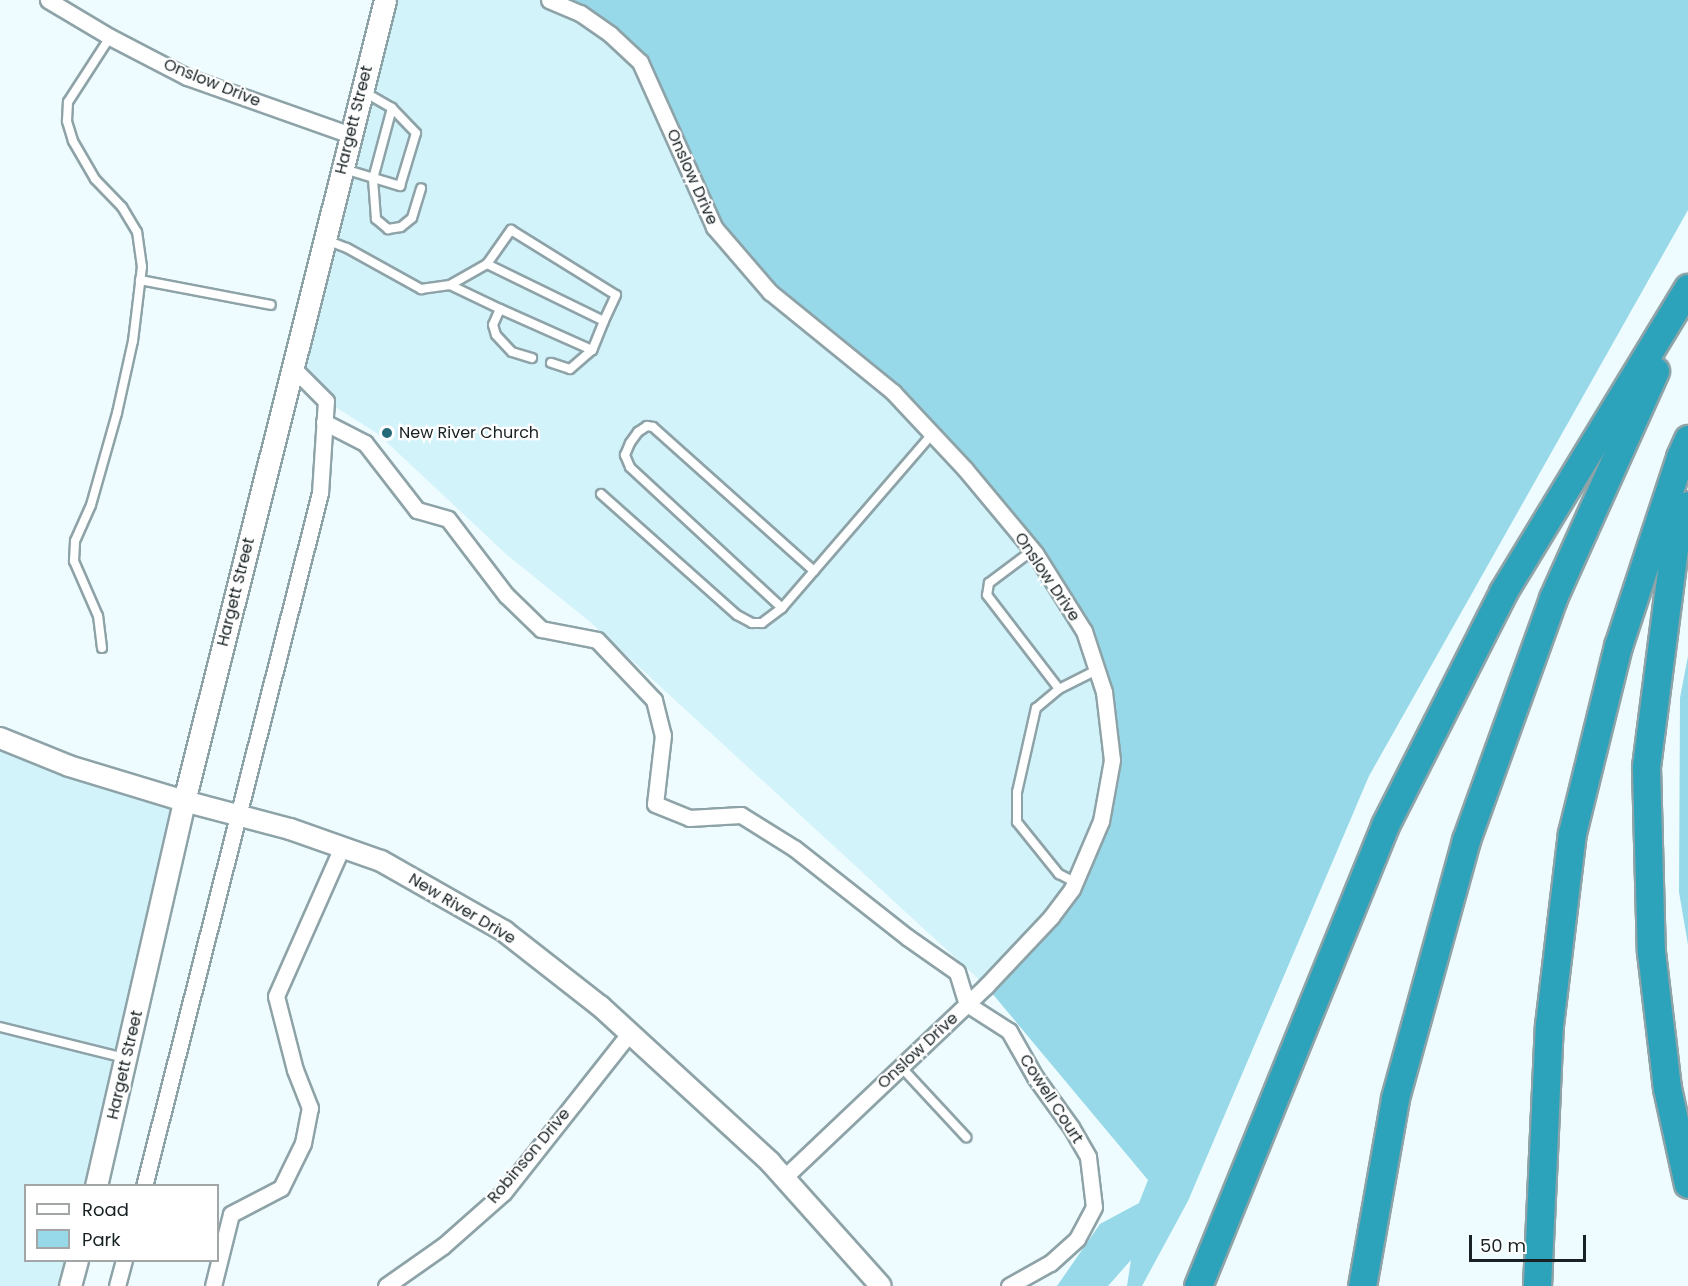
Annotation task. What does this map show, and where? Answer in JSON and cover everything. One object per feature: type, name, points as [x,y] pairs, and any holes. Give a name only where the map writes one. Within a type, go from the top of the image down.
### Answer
[{"type":"highway","points":[[1198,1286],[1385,825],[1503,592],[1688,288]]},
{"type":"highway","points":[[1362,1286],[1395,1098],[1466,840],[1553,598],[1688,296]]},
{"type":"highway","points":[[1537,1286],[1549,1025],[1572,833],[1618,646],[1688,440]]},
{"type":"highway","points":[[1688,505],[1674,548],[1647,767],[1651,952],[1667,1088],[1688,1184]]},
{"type":"main road","name":"Hargett Street","points":[[96,1184],[184,801],[385,0]]},
{"type":"main road","points":[[71,1286],[76,1262]]},
{"type":"street","name":"Onslow Drive","points":[[48,0],[110,37],[187,77],[351,135]]},
{"type":"street","name":"Onslow Drive","points":[[549,0],[580,14],[610,34],[640,62],[714,227],[770,292],[893,392],[1033,550],[1084,631],[1104,692],[1112,760],[1101,821],[1075,882],[1051,917],[968,1004],[784,1178]]},
{"type":"street","points":[[144,1184],[320,493],[326,401],[292,367]]},
{"type":"street","points":[[324,422],[365,443],[417,510],[448,519],[506,595],[541,629],[597,640],[654,700],[663,735],[655,804],[689,818],[741,815],[785,843],[907,937],[957,972],[968,1004]]},
{"type":"street","name":"New River Drive","points":[[0,738],[66,765],[237,815],[381,861],[504,931],[600,1006],[784,1178],[882,1286]]},
{"type":"street","points":[[213,1286],[231,1214],[282,1188],[303,1143],[310,1108],[295,1070],[276,996],[342,847]]},
{"type":"street","name":"Cowell Court","points":[[968,1004],[1009,1031],[1035,1077],[1088,1157],[1094,1207],[1077,1239],[1050,1263],[1009,1286]]},
{"type":"street","name":"Robinson Drive","points":[[386,1286],[442,1246],[504,1192],[629,1034]]},
{"type":"street","points":[[117,1286],[123,1262]]},
{"type":"lane","points":[[102,648],[98,616],[74,561],[75,541],[92,506],[117,413],[133,341],[142,267],[137,232],[122,207],[94,179],[73,141],[67,121],[68,102],[110,37]]},
{"type":"lane","points":[[342,169],[400,186],[417,133],[392,108],[362,91]]},
{"type":"lane","points":[[392,108],[373,179],[376,219],[388,229],[401,227],[412,218],[421,188]]},
{"type":"lane","points":[[324,240],[347,248],[421,289],[450,285],[487,264],[511,230],[616,295],[592,350],[570,369],[551,363]]},
{"type":"lane","points":[[487,264],[604,321]]},
{"type":"lane","points":[[141,280],[271,305]]},
{"type":"lane","points":[[450,285],[592,350]]},
{"type":"lane","points":[[500,309],[493,325],[496,335],[512,352],[532,358]]},
{"type":"lane","points":[[782,608],[630,467],[625,455],[638,432],[647,426],[653,427],[814,572]]},
{"type":"lane","points":[[601,494],[737,615],[752,623],[762,623],[782,608],[932,434]]},
{"type":"lane","points":[[1033,550],[989,583],[987,595],[1059,689]]},
{"type":"lane","points":[[1075,882],[1059,874],[1017,822],[1017,792],[1036,708],[1059,689],[1097,670]]},
{"type":"lane","points":[[0,1027],[126,1058]]},
{"type":"lane","points":[[901,1067],[966,1137]]},
{"type":"shaded area","points":[[385,0],[549,0],[610,34],[893,392],[965,469],[1084,631],[1112,760],[1101,821],[1072,889],[986,986],[589,621],[507,555],[378,434],[326,401],[292,367]]},
{"type":"shaded area","points":[[0,738],[184,801],[95,1184],[24,1184],[24,1262],[76,1262],[74,1286],[0,1286]]},
{"type":"green space","points":[[549,0],[1688,0],[1688,210],[1369,776],[1188,1201],[1142,1286],[1127,1286],[1131,1260],[1108,1286],[1057,1286],[1100,1224],[1139,1203],[1148,1180],[986,986],[1051,917],[1082,866],[1112,760],[1084,631],[1035,553],[893,392],[770,292],[714,227],[640,62]]},
{"type":"green space","points":[[1688,656],[1688,945],[1679,892],[1680,698]]},
{"type":"place","name":"New River Church","points":[[387,433]]}]
